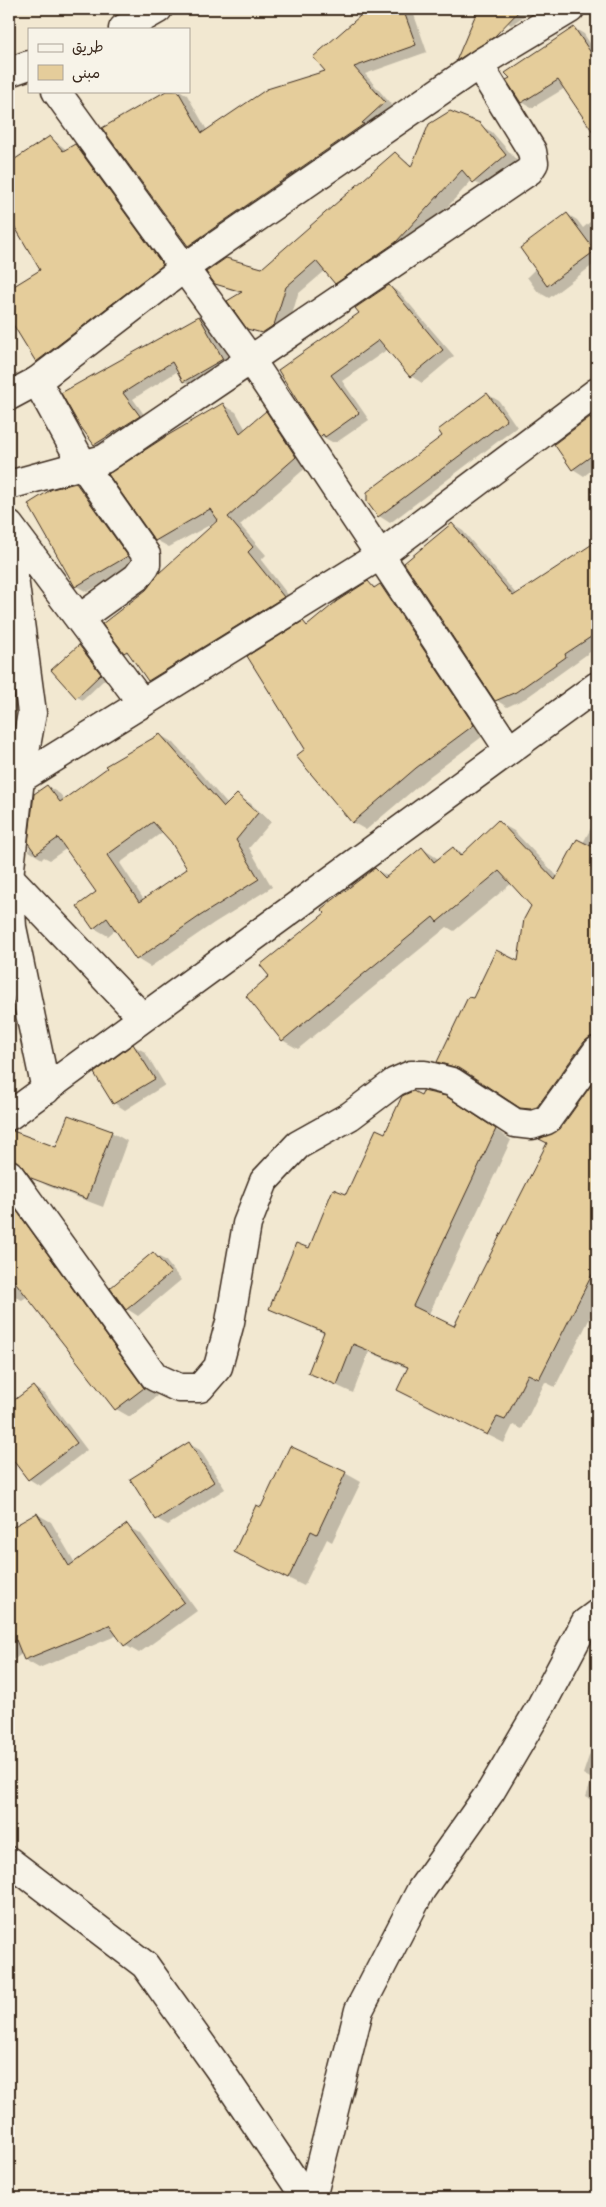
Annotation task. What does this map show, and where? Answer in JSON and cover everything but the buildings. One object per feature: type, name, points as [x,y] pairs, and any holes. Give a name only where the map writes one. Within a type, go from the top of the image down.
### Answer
[{"type":"street","points":[[125,28],[158,9]]},
{"type":"street","points":[[9,396],[37,381],[184,268],[479,65],[570,9]]},
{"type":"street","points":[[9,72],[28,64]]},
{"type":"street","points":[[9,485],[104,459],[530,171],[534,163],[532,151],[479,65]]},
{"type":"street","points":[[57,92],[250,359],[509,750]]},
{"type":"street","points":[[37,381],[83,465],[146,555],[146,565],[136,577],[80,618]]},
{"type":"street","points":[[20,778],[379,556],[597,392]]},
{"type":"street","points":[[9,525],[142,703]]},
{"type":"street","points":[[9,540],[32,712],[20,778],[9,877],[12,927],[46,1090]]},
{"type":"street","points":[[9,1116],[597,686]]},
{"type":"street","points":[[9,877],[142,1017]]},
{"type":"street","points":[[9,1174],[155,1378],[179,1388],[200,1388],[218,1367],[230,1322],[247,1224],[264,1181],[298,1145],[350,1116],[395,1082],[411,1075],[425,1075],[452,1082],[515,1123],[532,1125],[547,1120],[597,1051]]},
{"type":"street","points":[[312,2198],[359,2010],[421,1890],[492,1792],[585,1623],[597,1614]]},
{"type":"street","points":[[9,1861],[145,1965],[218,2068],[306,2198]]}]
